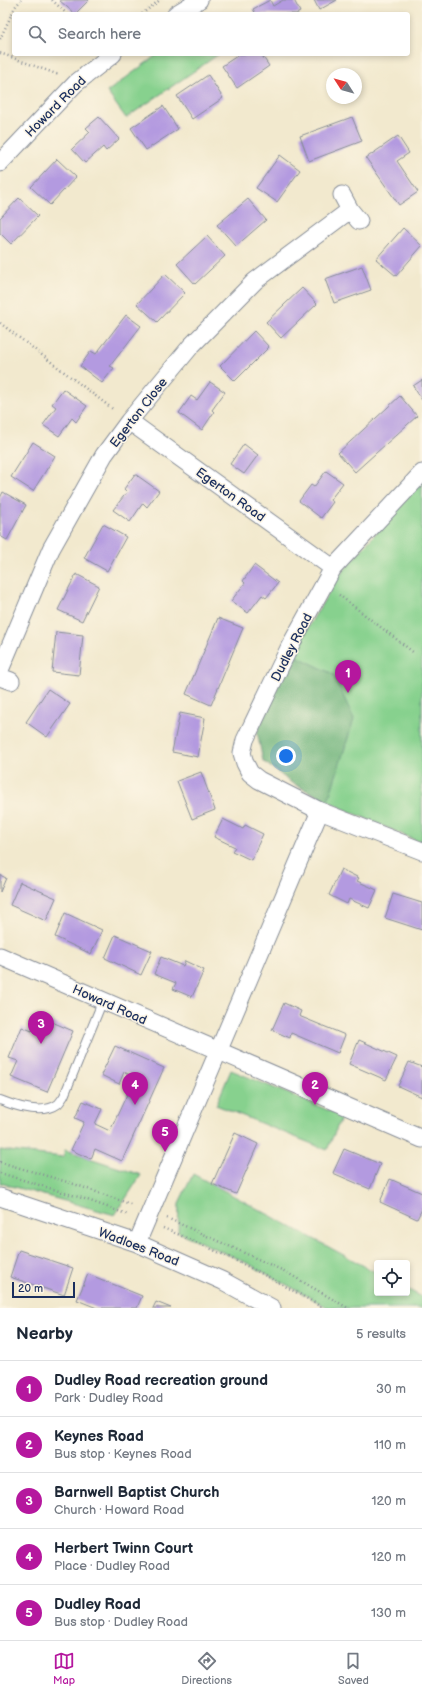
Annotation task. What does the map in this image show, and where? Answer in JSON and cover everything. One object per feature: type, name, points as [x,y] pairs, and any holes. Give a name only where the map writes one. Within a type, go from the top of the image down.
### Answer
[{"type":"street","points":[[179,12],[199,0]]},
{"type":"street","name":"Howard Road","points":[[0,163],[76,83],[110,56]]},
{"type":"street","name":"Egerton Close","points":[[4,676],[51,549],[104,455],[129,421],[191,346],[255,281],[355,216],[342,195]]},
{"type":"street","name":"Egerton Road","points":[[129,421],[333,568]]},
{"type":"street","name":"Dudley Road","points":[[422,473],[333,568],[290,646],[245,740],[242,752],[250,773],[259,780],[320,811],[422,851]]},
{"type":"street","points":[[137,1243],[320,811]]},
{"type":"street","name":"Howard Road","points":[[0,956],[422,1138]]},
{"type":"street","name":"Wadloes Road","points":[[0,1197],[137,1243],[223,1281],[272,1308]]},
{"type":"lane","points":[[0,1100],[20,1106],[38,1109],[58,1104],[64,1096],[99,1010],[101,1000]]},
{"type":"path","points":[[13,12],[21,0]]},
{"type":"path","points":[[52,0],[65,12]]},
{"type":"path","points":[[145,12],[160,0]]},
{"type":"path","points":[[0,39],[12,13]]},
{"type":"path","points":[[0,53],[35,65],[76,83]]},
{"type":"path","points":[[0,323],[129,421]]},
{"type":"path","points":[[324,584],[413,652]]},
{"type":"path","points":[[0,1162],[74,1184],[148,1216],[284,1271],[348,1308]]},
{"type":"path","points":[[0,1173],[148,1216],[289,1288],[323,1308]]},
{"type":"green space","points":[[155,56],[216,56],[126,118],[107,92]]},
{"type":"green space","points":[[422,480],[422,843],[344,809],[292,783],[263,761],[292,654],[338,577]]},
{"type":"green space","points":[[292,654],[333,674],[354,719],[328,801],[292,783],[263,761],[257,732]]},
{"type":"green space","points":[[231,1070],[342,1116],[327,1150],[216,1105]]},
{"type":"green space","points":[[0,1150],[63,1157],[65,1150],[141,1175],[115,1215],[0,1183]]},
{"type":"green space","points":[[193,1174],[374,1271],[374,1296],[410,1296],[410,1291],[422,1297],[422,1308],[329,1308],[247,1263],[178,1232],[179,1203]]},
{"type":"building","points":[[59,0],[89,0],[77,12],[73,12]]},
{"type":"building","points":[[270,0],[273,6],[283,0],[294,0],[300,12],[255,12],[253,9]]},
{"type":"building","points":[[314,0],[337,0],[319,10]]},
{"type":"building","points":[[237,56],[262,56],[269,66],[237,88],[222,66]]},
{"type":"building","points":[[208,75],[223,98],[192,119],[177,96]]},
{"type":"building","points":[[163,106],[178,129],[146,150],[131,128]]},
{"type":"building","points":[[99,117],[119,139],[106,151],[103,147],[85,163],[72,149],[90,132],[86,128]]},
{"type":"building","points":[[352,117],[362,141],[309,161],[300,136]]},
{"type":"building","points":[[398,136],[409,153],[397,161],[418,192],[399,205],[366,158]]},
{"type":"building","points":[[280,155],[300,170],[277,202],[256,188]]},
{"type":"building","points":[[57,159],[76,177],[50,205],[31,187]]},
{"type":"building","points":[[19,198],[38,216],[11,244],[0,233],[0,218]]},
{"type":"building","points":[[248,199],[266,220],[236,246],[217,225]]},
{"type":"building","points":[[403,228],[422,246],[396,276],[376,259]]},
{"type":"building","points":[[207,236],[225,256],[195,284],[177,264]]},
{"type":"building","points":[[362,266],[371,290],[334,303],[325,279]]},
{"type":"building","points":[[165,274],[185,293],[157,322],[137,304]]},
{"type":"building","points":[[302,288],[317,304],[281,338],[266,322]]},
{"type":"building","points":[[126,315],[141,326],[110,366],[114,368],[102,383],[80,366],[91,351],[96,354]]},
{"type":"building","points":[[254,331],[269,347],[235,381],[220,366]]},
{"type":"building","points":[[422,380],[422,400],[413,386]]},
{"type":"building","points":[[210,382],[225,392],[212,410],[214,412],[202,430],[179,413],[191,396],[197,400]]},
{"type":"building","points":[[63,389],[87,406],[76,422],[72,418],[59,436],[43,425],[56,407],[52,404]]},
{"type":"building","points":[[400,396],[417,416],[355,472],[338,453]]},
{"type":"building","points":[[33,442],[55,456],[33,491],[11,477]]},
{"type":"building","points":[[244,444],[258,455],[244,474],[230,464]]},
{"type":"building","points":[[326,471],[343,483],[330,500],[333,502],[321,518],[299,501],[311,485],[314,487]]},
{"type":"building","points":[[135,474],[159,491],[147,507],[143,503],[130,522],[113,510],[127,492],[124,489]]},
{"type":"building","points":[[3,492],[26,505],[7,540],[0,536],[0,498]]},
{"type":"building","points":[[103,524],[126,537],[107,571],[84,558]]},
{"type":"building","points":[[254,565],[278,583],[266,598],[262,595],[248,613],[231,601],[245,583],[243,581]]},
{"type":"building","points":[[76,574],[99,586],[82,621],[58,610]]},
{"type":"building","points":[[218,618],[243,628],[211,705],[186,694]]},
{"type":"building","points":[[56,632],[83,635],[79,675],[52,672]]},
{"type":"building","points":[[48,689],[70,704],[47,737],[26,722]]},
{"type":"building","points":[[180,713],[205,718],[198,757],[172,752]]},
{"type":"building","points":[[201,772],[215,810],[192,819],[177,781]]},
{"type":"building","points":[[223,819],[243,829],[245,825],[263,834],[251,860],[232,851],[235,847],[214,837]]},
{"type":"building","points":[[341,869],[359,878],[357,881],[377,890],[369,908],[349,899],[347,904],[329,895]]},
{"type":"building","points":[[0,875],[6,878],[0,892]]},
{"type":"building","points":[[20,882],[56,898],[46,921],[10,905]]},
{"type":"building","points":[[393,894],[422,903],[422,930],[385,918]]},
{"type":"building","points":[[65,913],[102,930],[91,954],[55,937]]},
{"type":"building","points":[[115,935],[152,951],[141,975],[105,958]]},
{"type":"building","points":[[161,957],[183,966],[185,961],[204,970],[192,997],[173,989],[176,983],[154,974]]},
{"type":"building","points":[[284,1003],[301,1011],[299,1016],[345,1035],[338,1053],[291,1033],[290,1038],[272,1030]]},
{"type":"building","points":[[38,1016],[73,1031],[47,1092],[11,1077],[18,1061],[9,1058],[22,1027],[32,1031]]},
{"type":"building","points":[[359,1040],[397,1057],[386,1080],[349,1064]]},
{"type":"building","points":[[115,1046],[164,1068],[122,1161],[95,1149],[91,1159],[71,1150],[84,1122],[75,1118],[83,1101],[102,1109],[95,1124],[110,1131],[135,1077],[124,1072],[119,1084],[101,1075]]},
{"type":"building","points":[[409,1062],[422,1067],[422,1097],[398,1086]]},
{"type":"building","points":[[235,1133],[258,1144],[236,1194],[212,1184]]},
{"type":"building","points":[[344,1149],[380,1164],[370,1189],[333,1173]]},
{"type":"building","points":[[390,1179],[422,1193],[422,1209],[417,1219],[380,1202]]},
{"type":"building","points":[[19,1250],[73,1268],[64,1295],[10,1277]]},
{"type":"building","points":[[88,1274],[142,1296],[137,1308],[97,1308],[77,1300]]},
{"type":"building","points":[[156,1302],[171,1308],[153,1308]]},
{"type":"place","name":"Dudley Road recreation ground","points":[[348,693]]},
{"type":"place","name":"Barnwell Baptist Church","points":[[41,1044]]},
{"type":"place","name":"Herbert Twinn Court","points":[[135,1105]]},
{"type":"place","name":"Keynes Road","points":[[315,1105]]},
{"type":"place","name":"Dudley Road","points":[[165,1152]]}]
